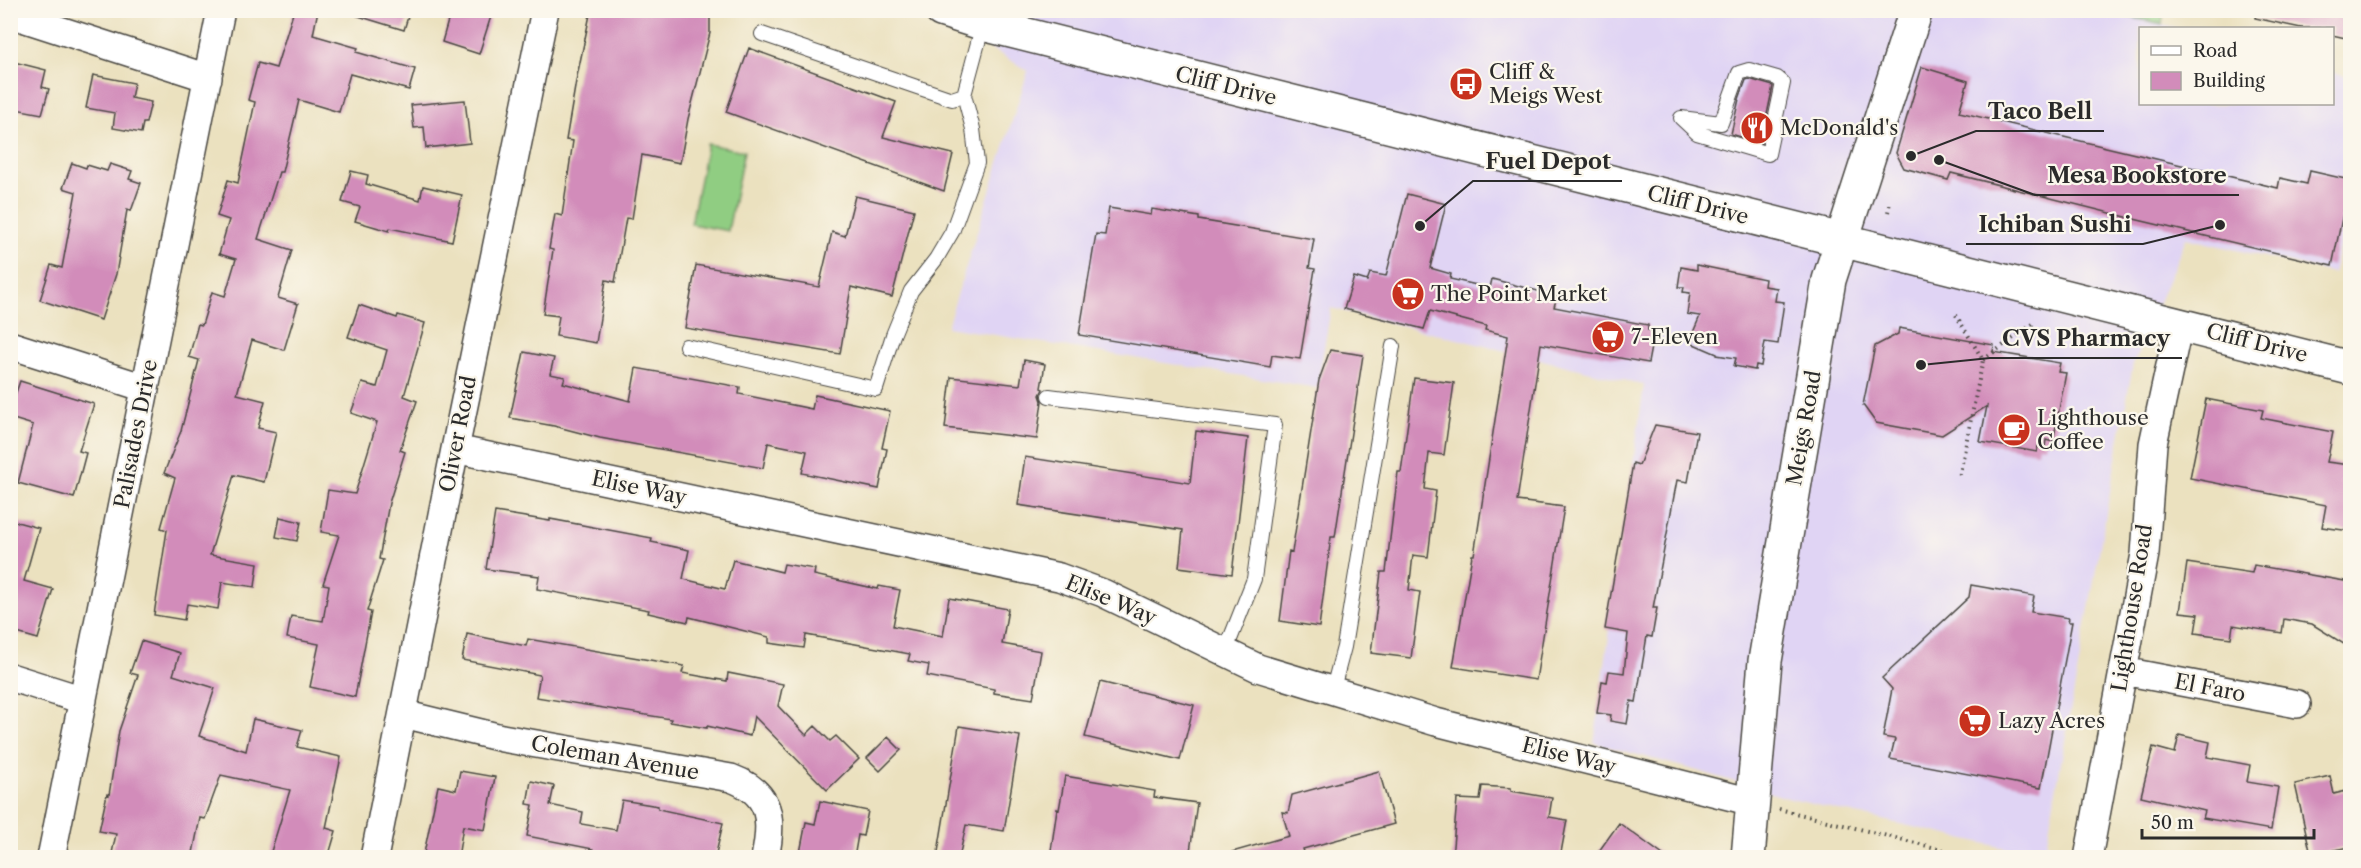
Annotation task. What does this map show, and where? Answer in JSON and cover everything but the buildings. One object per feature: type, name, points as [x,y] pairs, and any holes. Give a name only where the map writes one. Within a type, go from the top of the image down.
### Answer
[{"type":"main road","name":"Cliff Drive","points":[[941,10],[990,20],[1662,196],[1844,239],[2350,368]]},
{"type":"main road","name":"Meigs Road","points":[[1748,858],[1752,802],[1759,755],[1765,661],[1829,280],[1916,10]]},
{"type":"street","name":"Palisades Drive","points":[[51,858],[221,10]]},
{"type":"street","name":"Oliver Road","points":[[374,858],[545,10]]},
{"type":"street","points":[[10,14],[208,78]]},
{"type":"street","name":"Lighthouse Road","points":[[2088,858],[2145,554],[2153,444],[2180,324]]},
{"type":"street","points":[[10,345],[145,388]]},
{"type":"street","name":"Elise Way","points":[[455,450],[1059,577],[1103,593],[1258,668],[1457,728],[1752,802]]},
{"type":"street","name":"El Faro","points":[[2123,671],[2297,704]]},
{"type":"street","points":[[10,677],[83,700]]},
{"type":"street","name":"Coleman Avenue","points":[[402,714],[501,738],[743,782],[754,789],[768,811],[770,823],[765,858]]},
{"type":"lane","points":[[686,346],[876,389],[893,335],[911,291],[936,259],[952,232],[977,163],[973,129],[964,95],[990,20]]},
{"type":"lane","points":[[762,34],[952,99],[964,95]]},
{"type":"lane","points":[[1749,70],[1777,78],[1783,83],[1767,154],[1697,133],[1681,118],[1721,123],[1738,73],[1749,70]]},
{"type":"lane","points":[[1332,692],[1344,647],[1393,346]]},
{"type":"lane","points":[[1049,396],[1275,425],[1254,579],[1225,652]]},
{"type":"path","points":[[1883,205],[1890,204],[1888,212]]},
{"type":"path","points":[[1956,315],[1983,360],[1959,478]]},
{"type":"path","points":[[1983,360],[2033,324]]},
{"type":"path","points":[[1752,802],[1976,858]]},
{"type":"shaded area","points":[[2103,10],[2174,27],[2139,27],[2139,105],[2334,105],[2334,72],[2350,77],[2350,203],[2333,273],[2186,238],[2133,364],[2044,857],[1791,799],[1594,743],[1644,385],[1331,308],[1317,388],[947,327],[1028,71],[987,46],[1003,11]]},
{"type":"green space","points":[[2103,11],[2164,11],[2162,24]]},
{"type":"green space","points":[[707,144],[744,151],[728,231],[691,224]]},
{"type":"place","name":"Cliff & Meigs West","points":[[1466,84]]},
{"type":"place","name":"McDonald's","points":[[1757,128]]},
{"type":"place","name":"Taco Bell","points":[[1911,156]]},
{"type":"place","name":"Mesa Bookstore","points":[[1939,160]]},
{"type":"place","name":"Ichiban Sushi","points":[[2220,225]]},
{"type":"place","name":"Fuel Depot","points":[[1420,226]]},
{"type":"place","name":"The Point Market","points":[[1408,294]]},
{"type":"place","name":"7-Eleven","points":[[1608,337]]},
{"type":"place","name":"CVS Pharmacy","points":[[1921,365]]},
{"type":"place","name":"Lighthouse Coffee","points":[[2014,430]]},
{"type":"place","name":"Lazy Acres","points":[[1975,721]]}]
